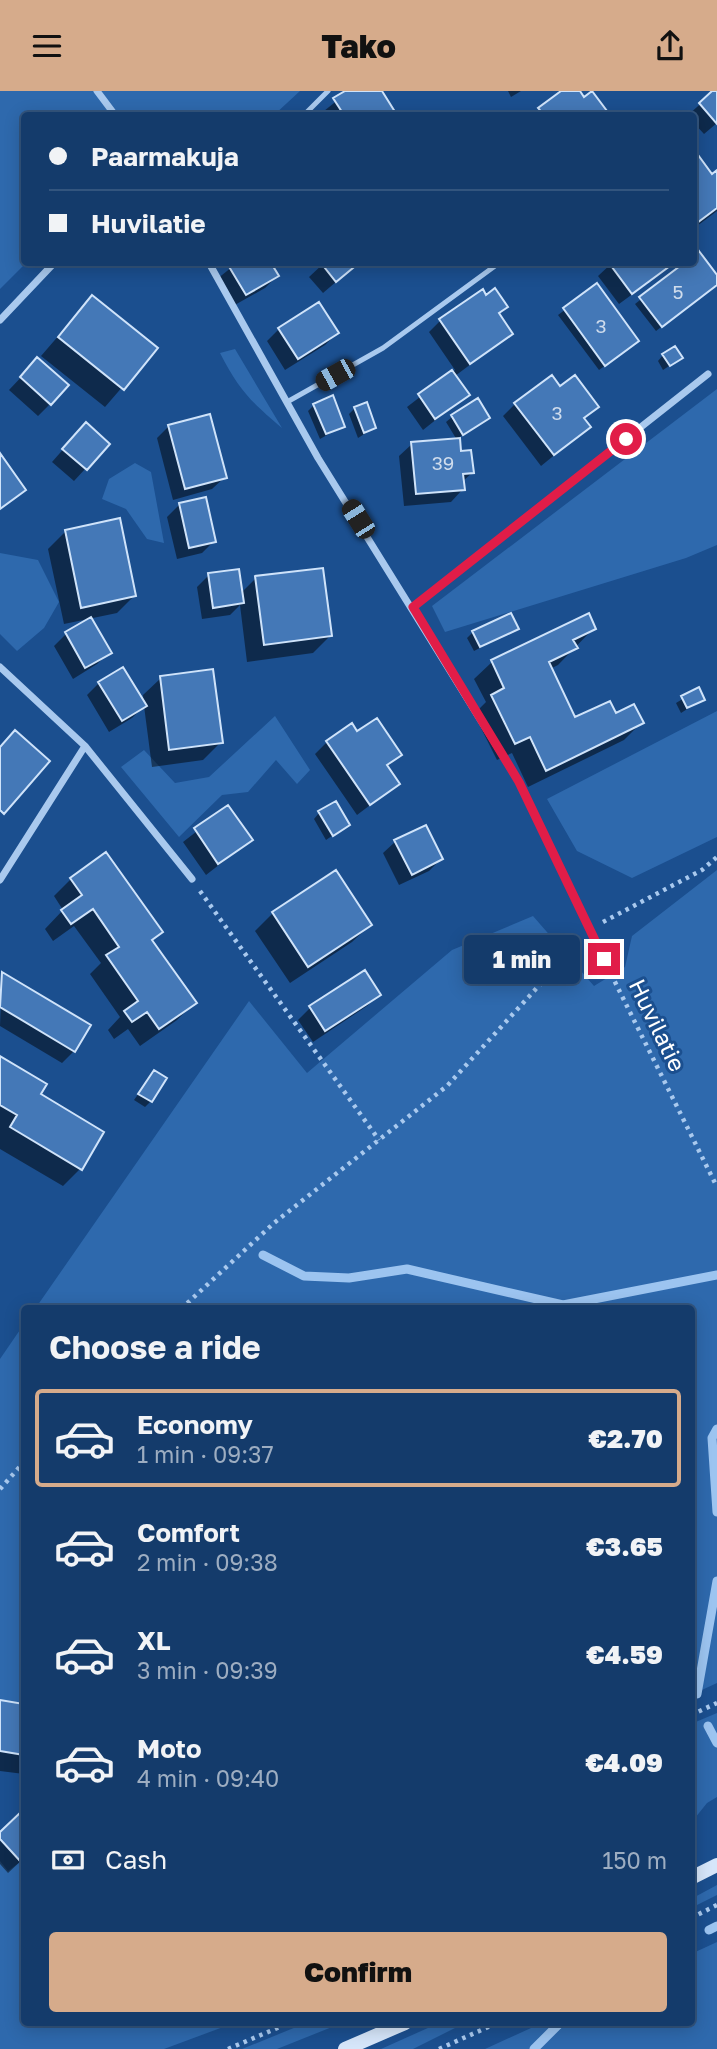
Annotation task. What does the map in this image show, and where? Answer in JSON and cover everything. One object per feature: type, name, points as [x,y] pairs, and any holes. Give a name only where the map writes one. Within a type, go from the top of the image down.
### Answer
[{"type":"main road","points":[[695,1876],[717,1865]]},
{"type":"main road","points":[[345,2049],[398,2026]]},
{"type":"street","points":[[99,92],[113,112]]},
{"type":"street","points":[[0,320],[51,266]]},
{"type":"street","name":"Huvilatie","points":[[211,266],[318,459],[413,607],[519,782],[604,959]]},
{"type":"street","points":[[413,607],[708,375]]},
{"type":"street","points":[[0,667],[85,746],[192,879]]},
{"type":"street","points":[[0,880],[85,746]]},
{"type":"lane","points":[[307,112],[328,91]]},
{"type":"lane","points":[[287,402],[383,348],[495,266]]},
{"type":"path","points":[[185,1305],[274,1223],[447,1086],[591,928],[702,870],[717,857]]},
{"type":"path","points":[[192,879],[379,1140]]},
{"type":"path","name":"Huvilatie","points":[[604,959],[717,1187]]},
{"type":"path","points":[[0,1489],[21,1465]]},
{"type":"path","points":[[695,1713],[717,1703]]},
{"type":"path","points":[[695,1916],[717,1905]]},
{"type":"path","points":[[228,2049],[282,2026]]},
{"type":"path","points":[[439,2049],[490,2026]]},
{"type":"shaded area","points":[[0,91],[300,91],[277,112],[21,112],[23,266],[0,289]]},
{"type":"shaded area","points":[[235,349],[282,428],[246,395],[233,377],[220,353]]},
{"type":"shaded area","points":[[717,389],[717,545],[686,558],[445,632],[432,606]]},
{"type":"shaded area","points":[[135,463],[151,472],[164,543],[147,539],[126,509],[102,499],[109,479]]},
{"type":"shaded area","points":[[0,553],[38,560],[59,602],[44,628],[17,651],[0,634]]},
{"type":"shaded area","points":[[717,711],[717,837],[632,878],[577,851],[547,799]]},
{"type":"shaded area","points":[[275,716],[310,770],[297,784],[276,760],[248,792],[222,795],[179,837],[121,767],[144,750],[175,783],[209,777]]},
{"type":"shaded area","points":[[717,870],[717,1683],[695,1693],[695,1305],[38,1305],[249,1001],[307,1073],[452,950],[533,916],[594,986],[625,967],[632,936]]},
{"type":"shaded area","points":[[21,1328],[21,1704],[0,1700],[0,1359]]},
{"type":"shaded area","points":[[717,1713],[717,1797],[707,1803],[695,1818],[695,1722]]},
{"type":"shaded area","points":[[0,1861],[8,1871],[21,1861],[21,2026],[226,2026],[164,2049],[0,2049]]},
{"type":"shaded area","points":[[717,1885],[717,1895],[695,1906],[695,1897]]},
{"type":"shaded area","points":[[717,1942],[717,2049],[485,2049],[535,2026],[695,2026],[695,1952]]},
{"type":"shaded area","points":[[299,2026],[334,2026],[277,2049],[242,2049]]},
{"type":"shaded area","points":[[432,2026],[459,2026],[413,2049],[381,2049]]},
{"type":"building","points":[[345,91],[382,91],[395,112],[342,112],[333,98]]},
{"type":"building","points":[[561,91],[580,91],[584,97],[592,91],[608,112],[541,112],[538,108]]},
{"type":"building","points":[[712,91],[717,91],[717,124],[699,103]]},
{"type":"building","points":[[697,153],[712,174],[717,170],[717,208],[697,223]]},
{"type":"building","points":[[699,251],[717,275],[717,285],[662,327],[639,297],[680,266],[697,266]]},
{"type":"building","points":[[229,266],[273,266],[279,276],[246,295]]},
{"type":"building","points":[[323,266],[355,266],[336,282]]},
{"type":"building","points":[[611,266],[670,266],[632,294]]},
{"type":"building","points":[[597,283],[639,341],[605,366],[563,308]]},
{"type":"building","points":[[495,288],[508,307],[499,313],[513,334],[470,364],[439,319],[483,289],[486,295]]},
{"type":"building","points":[[92,295],[158,348],[124,390],[58,337]]},
{"type":"building","points":[[319,302],[339,333],[298,359],[278,328]]},
{"type":"building","points":[[675,346],[683,358],[670,366],[662,354]]},
{"type":"building","points":[[37,357],[69,385],[51,405],[20,377]]},
{"type":"building","points":[[452,370],[470,395],[435,419],[418,394]]},
{"type":"building","points":[[552,375],[560,386],[575,375],[599,407],[584,418],[591,427],[554,455],[514,403]]},
{"type":"building","points":[[333,395],[345,427],[326,434],[313,404]]},
{"type":"building","points":[[478,398],[490,418],[463,435],[451,415]]},
{"type":"building","points":[[367,402],[376,428],[364,433],[354,407]]},
{"type":"building","points":[[210,414],[227,478],[185,489],[168,425]]},
{"type":"building","points":[[86,422],[110,444],[87,470],[62,449]]},
{"type":"building","points":[[460,438],[461,451],[471,450],[474,473],[463,474],[465,490],[416,494],[411,442]]},
{"type":"building","points":[[0,453],[26,490],[0,509]]},
{"type":"building","points":[[206,497],[216,542],[189,548],[179,503]]},
{"type":"building","points":[[120,518],[136,596],[81,608],[65,530]]},
{"type":"building","points":[[323,568],[332,636],[264,645],[255,576]]},
{"type":"building","points":[[239,569],[244,603],[213,608],[208,573]]},
{"type":"building","points":[[511,613],[519,629],[480,647],[472,631]]},
{"type":"building","points":[[589,613],[596,629],[573,640],[578,648],[549,662],[575,717],[610,701],[616,713],[634,704],[644,723],[546,771],[530,737],[515,744],[491,695],[504,688],[491,660]]},
{"type":"building","points":[[91,617],[112,653],[85,668],[65,632]]},
{"type":"building","points":[[123,667],[147,706],[122,721],[98,682]]},
{"type":"building","points":[[213,669],[223,743],[169,750],[160,676]]},
{"type":"building","points":[[699,687],[705,700],[687,708],[681,696]]},
{"type":"building","points":[[377,718],[402,755],[387,765],[400,784],[370,805],[326,741],[352,723],[357,731]]},
{"type":"building","points":[[15,730],[50,761],[4,814],[0,810],[0,747]]},
{"type":"building","points":[[336,801],[350,825],[333,836],[318,811]]},
{"type":"building","points":[[228,805],[253,840],[218,864],[194,828]]},
{"type":"building","points":[[426,825],[443,859],[412,875],[394,840]]},
{"type":"building","points":[[106,852],[163,932],[152,940],[197,1003],[159,1029],[147,1012],[132,1022],[124,1011],[138,1001],[106,955],[119,947],[93,909],[71,924],[61,910],[82,895],[70,878]]},
{"type":"building","points":[[336,870],[372,925],[308,967],[272,912]]},
{"type":"building","points":[[365,970],[381,995],[325,1031],[309,1006]]},
{"type":"building","points":[[2,972],[91,1025],[75,1052],[0,1007]]},
{"type":"building","points":[[0,1056],[47,1084],[41,1094],[104,1132],[82,1170],[10,1127],[17,1115],[0,1105]]},
{"type":"building","points":[[154,1070],[167,1078],[152,1102],[138,1094]]},
{"type":"building","points":[[0,1700],[21,1704],[21,1754],[0,1751]]},
{"type":"building","points":[[21,1812],[21,1862],[0,1839],[0,1832]]},
{"type":"waterway","points":[[263,1255],[304,1276],[349,1278],[407,1269],[563,1305],[717,1275]]},
{"type":"waterway","points":[[717,1429],[712,1438],[717,1512]]},
{"type":"waterway","points":[[697,1694],[717,1581]]},
{"type":"waterway","points":[[708,1726],[717,1743]]},
{"type":"waterway","points":[[709,1930],[717,1926]]},
{"type":"waterway","points":[[534,2049],[557,2026]]},
{"type":"route","points":[[604,959],[519,782],[413,607],[626,439]]}]
